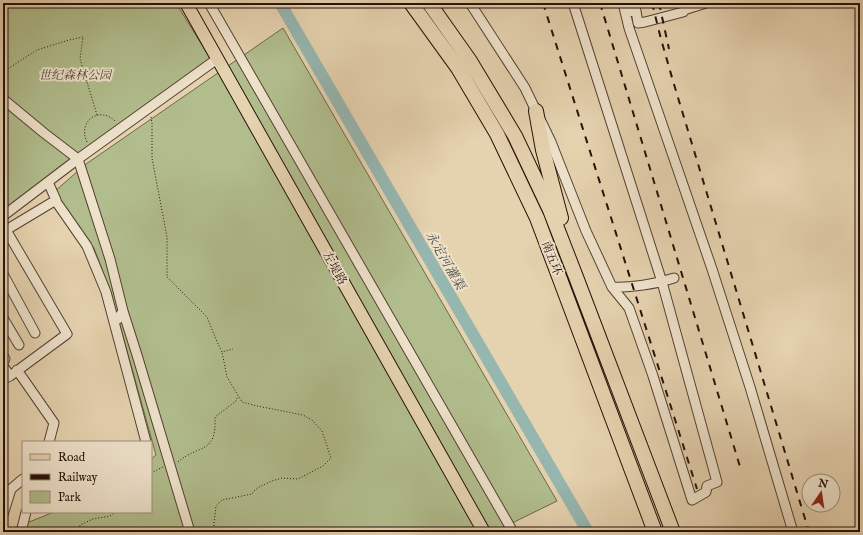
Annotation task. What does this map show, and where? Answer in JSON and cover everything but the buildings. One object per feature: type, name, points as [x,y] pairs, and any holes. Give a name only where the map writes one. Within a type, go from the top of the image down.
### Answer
[{"type":"highway","name":"南五环","points":[[411,3],[458,68],[497,134],[537,218],[655,532]]},
{"type":"highway","name":"南五环","points":[[429,3],[470,61],[515,136],[550,210],[673,532]]},
{"type":"highway","points":[[536,111],[543,150],[576,277]]},
{"type":"main road","name":"左堤路","points":[[186,3],[484,532]]},
{"type":"street","points":[[209,3],[513,532]]},
{"type":"street","points":[[470,3],[525,88],[551,142],[586,230],[612,287],[629,308],[653,376],[692,500],[706,492],[707,486],[717,482],[662,282],[573,3]]},
{"type":"street","points":[[623,3],[629,28],[714,276],[750,387],[793,532]]},
{"type":"street","points":[[625,12],[636,11],[638,23],[684,12],[686,9],[706,3]]},
{"type":"street","points":[[3,216],[78,159],[217,59]]},
{"type":"street","points":[[3,99],[78,159],[110,259],[123,311],[190,532]]},
{"type":"street","points":[[48,182],[56,200],[88,246],[106,292],[146,441]]},
{"type":"street","points":[[10,375],[66,334],[6,230],[56,200]]},
{"type":"street","points":[[3,274],[35,333]]},
{"type":"street","points":[[612,287],[624,288],[662,282],[674,278]]},
{"type":"street","points":[[118,319],[123,311]]},
{"type":"street","points":[[3,318],[19,345]]},
{"type":"street","points":[[4,361],[10,375],[54,423],[49,441]]},
{"type":"street","points":[[3,515],[11,489],[22,480]]},
{"type":"street","points":[[21,532],[26,513]]},
{"type":"path","points":[[3,72],[37,50],[83,37],[80,59],[97,115]]},
{"type":"path","points":[[150,108],[152,123],[152,158],[167,238],[167,277],[207,317],[222,352],[227,377],[242,402],[303,415],[312,420],[322,431],[331,458],[323,466],[298,479],[282,478],[259,487],[254,490],[252,494],[222,500],[216,506],[213,532]]},
{"type":"path","points":[[92,149],[84,136],[84,130],[89,120],[97,115],[105,115],[111,117],[121,129]]},
{"type":"path","points":[[222,352],[233,348]]},
{"type":"path","points":[[152,473],[171,467],[187,455],[208,446],[214,437],[215,418],[236,401],[238,395]]},
{"type":"path","points":[[78,532],[80,525],[93,519],[110,516],[114,513]]},
{"type":"green space","name":"世纪森林公园","points":[[3,3],[176,3],[213,63],[3,217]]},
{"type":"green space","points":[[283,28],[557,501],[502,528],[504,532],[4,532],[52,513],[152,513],[152,458],[156,455],[111,293],[94,248],[54,192],[86,164]]},
{"type":"waterway","name":"永定河灌渠","points":[[280,3],[588,532]]},
{"type":"railway","points":[[543,3],[697,489]]},
{"type":"railway","points":[[600,3],[741,470]]},
{"type":"railway","points":[[652,3],[673,81],[809,532]]},
{"type":"railway","points":[[659,3],[669,49]]}]
